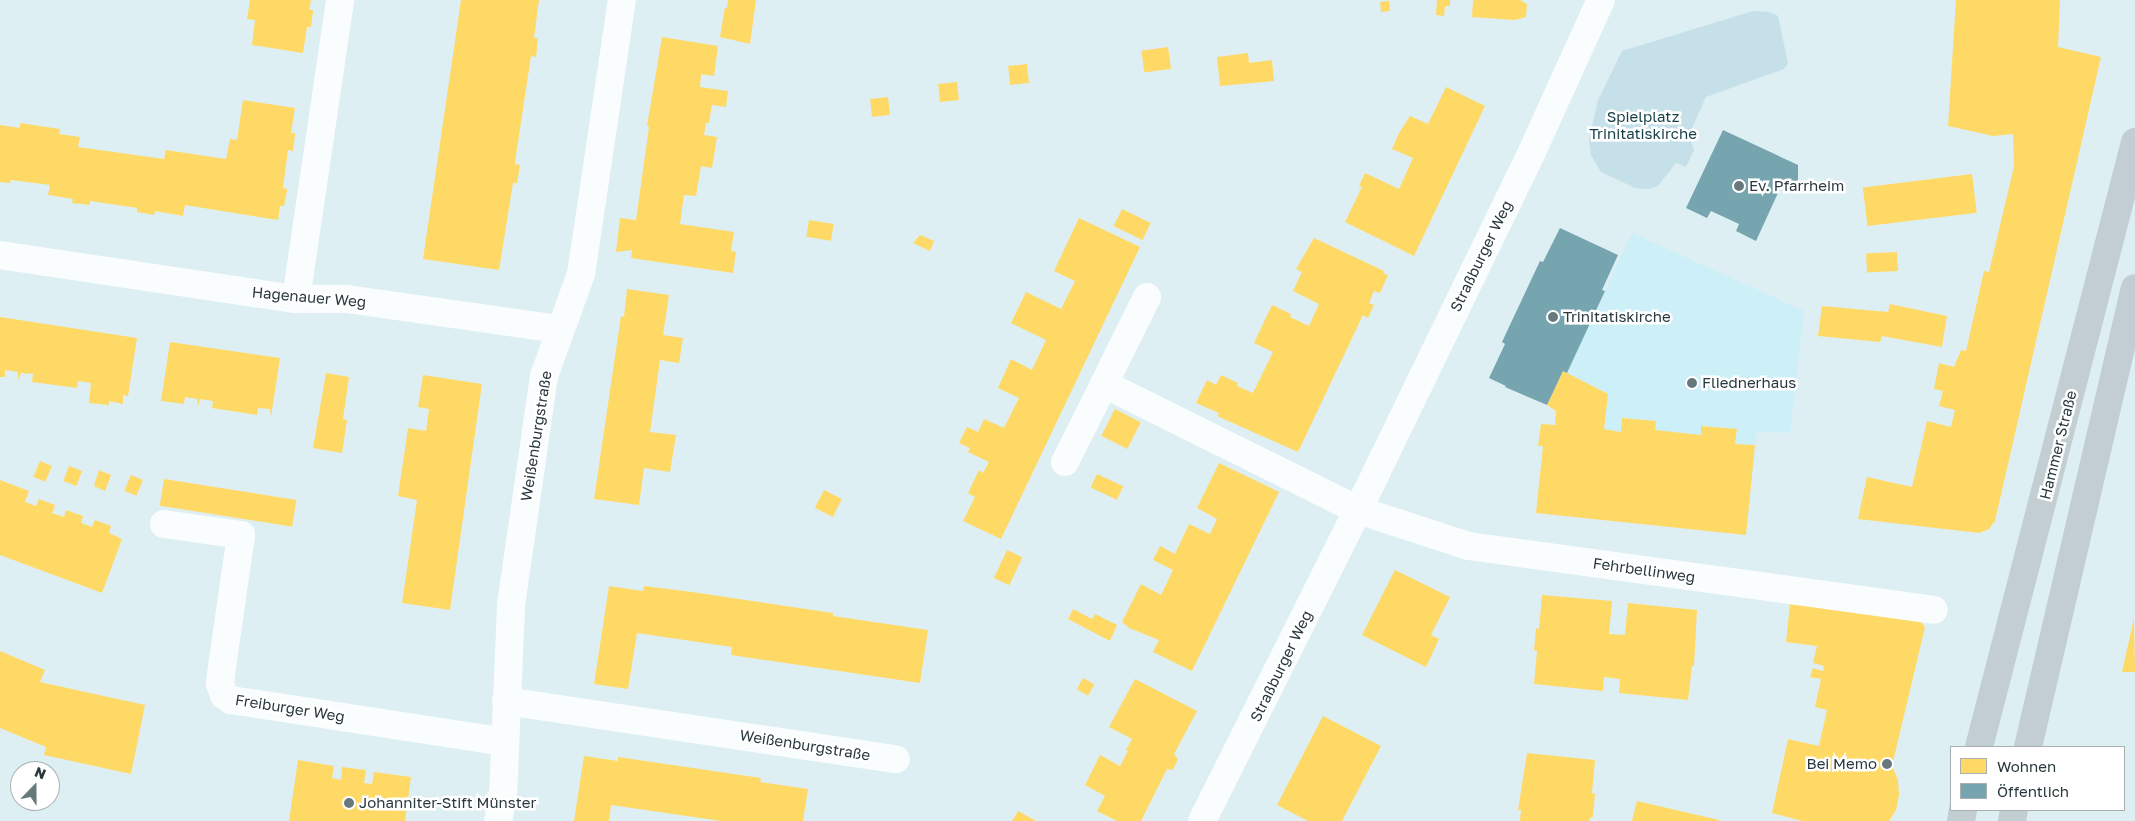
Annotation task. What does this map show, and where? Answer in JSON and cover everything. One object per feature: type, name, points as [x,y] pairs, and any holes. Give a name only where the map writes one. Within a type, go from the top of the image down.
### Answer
[{"type":"main road","name":"Hammer Straße","points":[[1979,746],[2135,142]]},
{"type":"main road","points":[[2028,746],[2133,301]]},
{"type":"street","points":[[296,299],[340,0]]},
{"type":"street","name":"Weißenburgstraße","points":[[498,821],[503,798],[511,605],[544,376],[559,329],[581,274],[622,0]]},
{"type":"street","name":"Straßburger Weg","points":[[1202,821],[1358,510],[1531,154],[1601,0]]},
{"type":"street","name":"Hagenauer Weg","points":[[0,255],[296,299],[347,298],[559,329]]},
{"type":"street","points":[[1065,462],[1147,298]]},
{"type":"street","points":[[1104,384],[1358,510]]},
{"type":"street","name":"Fehrbellinweg","points":[[1358,510],[1468,546],[1934,610]]},
{"type":"street","name":"Freiburger Weg","points":[[164,524],[242,535],[220,684],[224,696],[231,700],[505,742]]},
{"type":"street","name":"Weißenburgstraße","points":[[506,701],[896,759]]},
{"type":"shaded area","name":"Fliednerhaus","points":[[1632,233],[1804,311],[1790,433],[1757,431],[1746,535],[1655,430],[1656,421],[1622,418],[1621,432],[1604,429],[1608,394],[1567,373]]},
{"type":"green space","name":"Spielplatz Trinitatiskirche","points":[[1753,11],[1770,12],[1778,16],[1788,63],[1784,69],[1706,97],[1692,128],[1691,142],[1694,150],[1686,167],[1676,163],[1658,186],[1648,189],[1635,188],[1601,172],[1591,155],[1589,140],[1598,100],[1622,51]]},
{"type":"building: Wohnen","points":[[250,0],[311,0],[309,10],[313,10],[311,27],[307,27],[303,53],[252,45],[255,20],[247,19]]},
{"type":"building: Wohnen","points":[[461,0],[539,0],[534,38],[538,38],[536,57],[531,56],[515,162],[515,164],[520,165],[517,183],[513,183],[499,270],[423,259]]},
{"type":"building: Wohnen","points":[[728,0],[756,0],[750,44],[720,37]]},
{"type":"building: Wohnen","points":[[1437,0],[1450,0],[1450,6],[1445,6],[1444,16],[1436,15]]},
{"type":"building: Wohnen","points":[[1473,0],[1520,0],[1527,4],[1526,17],[1515,20],[1472,17]]},
{"type":"building: Wohnen","points":[[1956,0],[2060,0],[2058,47],[2101,57],[1995,521],[1989,529],[1979,533],[1858,519],[1867,477],[1912,487],[1927,421],[1951,427],[1955,410],[1939,406],[1943,391],[1934,389],[1939,363],[1954,367],[1961,350],[1966,351],[1984,271],[1989,272],[2014,166],[2013,134],[1993,136],[1948,126]]},
{"type":"building: Wohnen","points":[[1389,1],[1390,11],[1381,12],[1380,2]]},
{"type":"building: Wohnen","points":[[662,37],[718,46],[714,76],[701,74],[700,87],[728,91],[726,107],[712,105],[709,123],[706,123],[704,135],[717,137],[712,168],[701,166],[696,196],[684,195],[680,224],[734,232],[731,251],[736,252],[733,273],[631,258],[632,250],[616,252],[620,218],[636,220],[649,127],[647,126]]},
{"type":"building: Wohnen","points":[[1168,47],[1171,69],[1144,73],[1141,51]]},
{"type":"building: Wohnen","points":[[1248,53],[1249,63],[1272,60],[1274,81],[1220,86],[1217,57]]},
{"type":"building: Wohnen","points":[[1027,64],[1029,83],[1010,85],[1008,66]]},
{"type":"building: Wohnen","points":[[957,82],[959,100],[940,102],[938,84]]},
{"type":"building: Wohnen","points":[[1446,87],[1485,106],[1414,256],[1345,222],[1362,187],[1359,186],[1365,173],[1399,189],[1413,158],[1392,149],[1399,133],[1410,116],[1428,124]]},
{"type":"building: Wohnen","points":[[888,97],[890,115],[872,117],[870,99]]},
{"type":"building: Wohnen","points":[[243,100],[295,108],[291,133],[295,133],[293,151],[288,150],[283,188],[287,189],[287,191],[284,206],[280,206],[278,220],[185,205],[183,216],[155,211],[154,215],[137,212],[137,208],[90,201],[90,205],[72,203],[73,199],[48,195],[50,185],[11,180],[10,183],[0,182],[0,125],[20,128],[20,123],[60,129],[59,134],[80,137],[78,147],[164,159],[166,150],[226,159],[230,139],[237,140]]},
{"type":"building: Wohnen","points":[[1972,174],[1977,213],[1868,226],[1863,187]]},
{"type":"building: Wohnen","points":[[1122,209],[1151,223],[1142,240],[1114,226]]},
{"type":"building: Wohnen","points":[[1079,218],[1140,247],[1001,539],[963,521],[975,497],[968,493],[979,470],[983,473],[989,462],[968,452],[970,448],[959,443],[967,427],[978,432],[984,419],[1004,428],[1019,398],[998,388],[1011,359],[1032,370],[1046,340],[1011,323],[1026,292],[1061,309],[1075,281],[1054,271]]},
{"type":"building: Wohnen","points":[[809,220],[834,224],[831,241],[806,237]]},
{"type":"building: Wohnen","points":[[920,235],[934,241],[930,251],[913,243]]},
{"type":"building: Wohnen","points":[[1314,238],[1384,271],[1383,273],[1388,275],[1380,293],[1374,291],[1369,303],[1374,305],[1368,318],[1363,315],[1298,452],[1217,416],[1219,413],[1196,403],[1207,380],[1216,385],[1221,375],[1238,383],[1237,386],[1253,393],[1273,352],[1254,343],[1272,305],[1291,314],[1290,317],[1309,326],[1319,304],[1293,291],[1302,272],[1296,269]]},
{"type":"building: Wohnen","points":[[1897,252],[1898,271],[1867,273],[1866,254]]},
{"type":"building: Wohnen","points":[[627,289],[669,295],[663,335],[683,338],[679,363],[660,360],[650,432],[676,435],[670,472],[644,468],[639,505],[594,499],[621,316],[624,317]]},
{"type":"building: Wohnen","points":[[1890,304],[1947,316],[1942,347],[1882,336],[1880,342],[1818,336],[1822,306],[1888,312]]},
{"type":"building: Wohnen","points":[[0,317],[137,338],[128,396],[123,395],[123,404],[109,401],[109,405],[89,403],[91,383],[78,381],[77,388],[32,382],[33,374],[21,373],[18,380],[18,372],[5,370],[5,377],[0,377]]},
{"type":"building: Wohnen","points":[[170,342],[280,358],[271,417],[270,409],[258,408],[257,415],[212,408],[213,401],[200,399],[198,406],[197,399],[185,397],[184,404],[161,401]]},
{"type":"building: Wohnen","points":[[1563,371],[1608,394],[1604,429],[1621,432],[1622,418],[1656,421],[1655,430],[1701,435],[1701,426],[1737,429],[1735,444],[1755,445],[1746,535],[1536,513],[1543,446],[1538,446],[1541,424],[1555,425],[1556,411],[1547,405]]},
{"type":"building: Wohnen","points":[[326,373],[349,377],[343,419],[347,420],[342,453],[313,448]]},
{"type":"building: Wohnen","points":[[423,375],[482,384],[450,610],[402,603],[417,500],[398,496],[408,428],[426,431],[429,409],[418,407]]},
{"type":"building: Wohnen","points":[[1115,409],[1141,422],[1127,449],[1101,436]]},
{"type":"building: Wohnen","points":[[40,461],[52,466],[45,482],[33,477]]},
{"type":"building: Wohnen","points":[[1219,463],[1279,492],[1192,671],[1153,652],[1159,640],[1129,628],[1122,622],[1141,584],[1161,595],[1173,570],[1153,560],[1160,546],[1175,554],[1189,524],[1210,534],[1217,519],[1197,508]]},
{"type":"building: Wohnen","points":[[69,466],[82,471],[76,486],[63,481]]},
{"type":"building: Wohnen","points":[[99,470],[111,475],[105,491],[94,486]]},
{"type":"building: Wohnen","points":[[1097,474],[1123,486],[1117,500],[1091,488]]},
{"type":"building: Wohnen","points":[[131,475],[143,480],[136,496],[124,491]]},
{"type":"building: Wohnen","points":[[164,479],[296,500],[292,527],[160,506]]},
{"type":"building: Wohnen","points":[[0,480],[29,491],[25,502],[36,506],[39,499],[55,505],[52,513],[64,517],[66,510],[83,516],[81,523],[92,527],[95,520],[111,526],[109,533],[122,539],[102,593],[0,555]]},
{"type":"building: Wohnen","points":[[824,490],[842,499],[833,517],[815,508]]},
{"type":"building: Wohnen","points":[[1007,550],[1022,557],[1009,585],[994,578]]},
{"type":"building: Wohnen","points":[[1395,570],[1450,597],[1431,635],[1439,639],[1426,667],[1362,635]]},
{"type":"building: Wohnen","points":[[609,586],[643,591],[644,586],[692,592],[833,613],[833,616],[928,630],[920,683],[731,655],[732,647],[637,633],[628,689],[594,684]]},
{"type":"building: Wohnen","points":[[1542,595],[1612,601],[1609,634],[1625,635],[1628,603],[1697,610],[1694,666],[1692,666],[1688,700],[1619,693],[1620,679],[1604,677],[1603,691],[1534,684],[1537,651],[1534,650],[1536,628],[1539,629]]},
{"type":"building: Wohnen","points":[[1790,604],[1917,617],[1925,627],[1892,766],[1898,780],[1899,795],[1896,810],[1889,821],[1802,821],[1772,813],[1788,739],[1819,746],[1827,710],[1815,707],[1821,679],[1810,677],[1813,668],[1823,671],[1824,666],[1813,663],[1817,646],[1786,642]]},
{"type":"building: Wohnen","points":[[1073,609],[1092,619],[1095,614],[1117,625],[1110,641],[1068,619]]},
{"type":"building: Wohnen","points":[[2134,618],[2135,672],[2122,672]]},
{"type":"building: Wohnen","points":[[0,651],[45,670],[40,682],[145,705],[131,774],[44,755],[46,747],[0,728]]},
{"type":"building: Wohnen","points":[[1083,678],[1094,684],[1088,696],[1077,689]]},
{"type":"building: Wohnen","points":[[1135,679],[1197,711],[1174,754],[1178,759],[1173,770],[1167,769],[1141,821],[1117,821],[1097,811],[1105,796],[1085,785],[1100,755],[1120,766],[1128,751],[1126,750],[1132,739],[1109,727]]},
{"type":"building: Wohnen","points":[[1323,716],[1381,746],[1342,821],[1308,821],[1277,805]]},
{"type":"building: Wohnen","points":[[1527,753],[1595,760],[1592,793],[1595,794],[1593,817],[1589,821],[1520,821],[1521,810],[1518,810]]},
{"type":"building: Wohnen","points":[[584,756],[618,761],[618,757],[761,778],[760,782],[808,789],[803,821],[721,821],[611,805],[609,821],[574,821]]},
{"type":"building: Wohnen","name":"Johanniter-Stift Münster","points":[[298,760],[334,766],[332,778],[341,780],[342,767],[366,770],[364,783],[372,784],[374,772],[411,777],[405,821],[289,821]]},
{"type":"building: Wohnen","points":[[1637,801],[1719,820],[1719,821],[1632,821]]},
{"type":"building: Wohnen","points":[[1018,811],[1036,821],[1012,821]]},
{"type":"building: Öffentlich","name":"Ev. Pfarrheim","points":[[1723,130],[1798,165],[1798,189],[1783,182],[1756,241],[1736,231],[1739,224],[1711,211],[1707,218],[1686,208]]},
{"type":"building: Öffentlich","name":"Trinitatiskirche","points":[[1560,228],[1618,255],[1602,290],[1605,291],[1567,373],[1563,371],[1547,405],[1489,378],[1505,344],[1502,342],[1540,261],[1543,262]]},
{"type":"place","name":"Ev. Pfarrheim","points":[[1739,186]]},
{"type":"place","name":"Trinitatiskirche","points":[[1553,317]]},
{"type":"place","name":"Fliednerhaus","points":[[1692,383]]},
{"type":"place","name":"Bei Memo","points":[[1887,764]]},
{"type":"place","name":"Johanniter-Stift Münster","points":[[349,803]]}]
